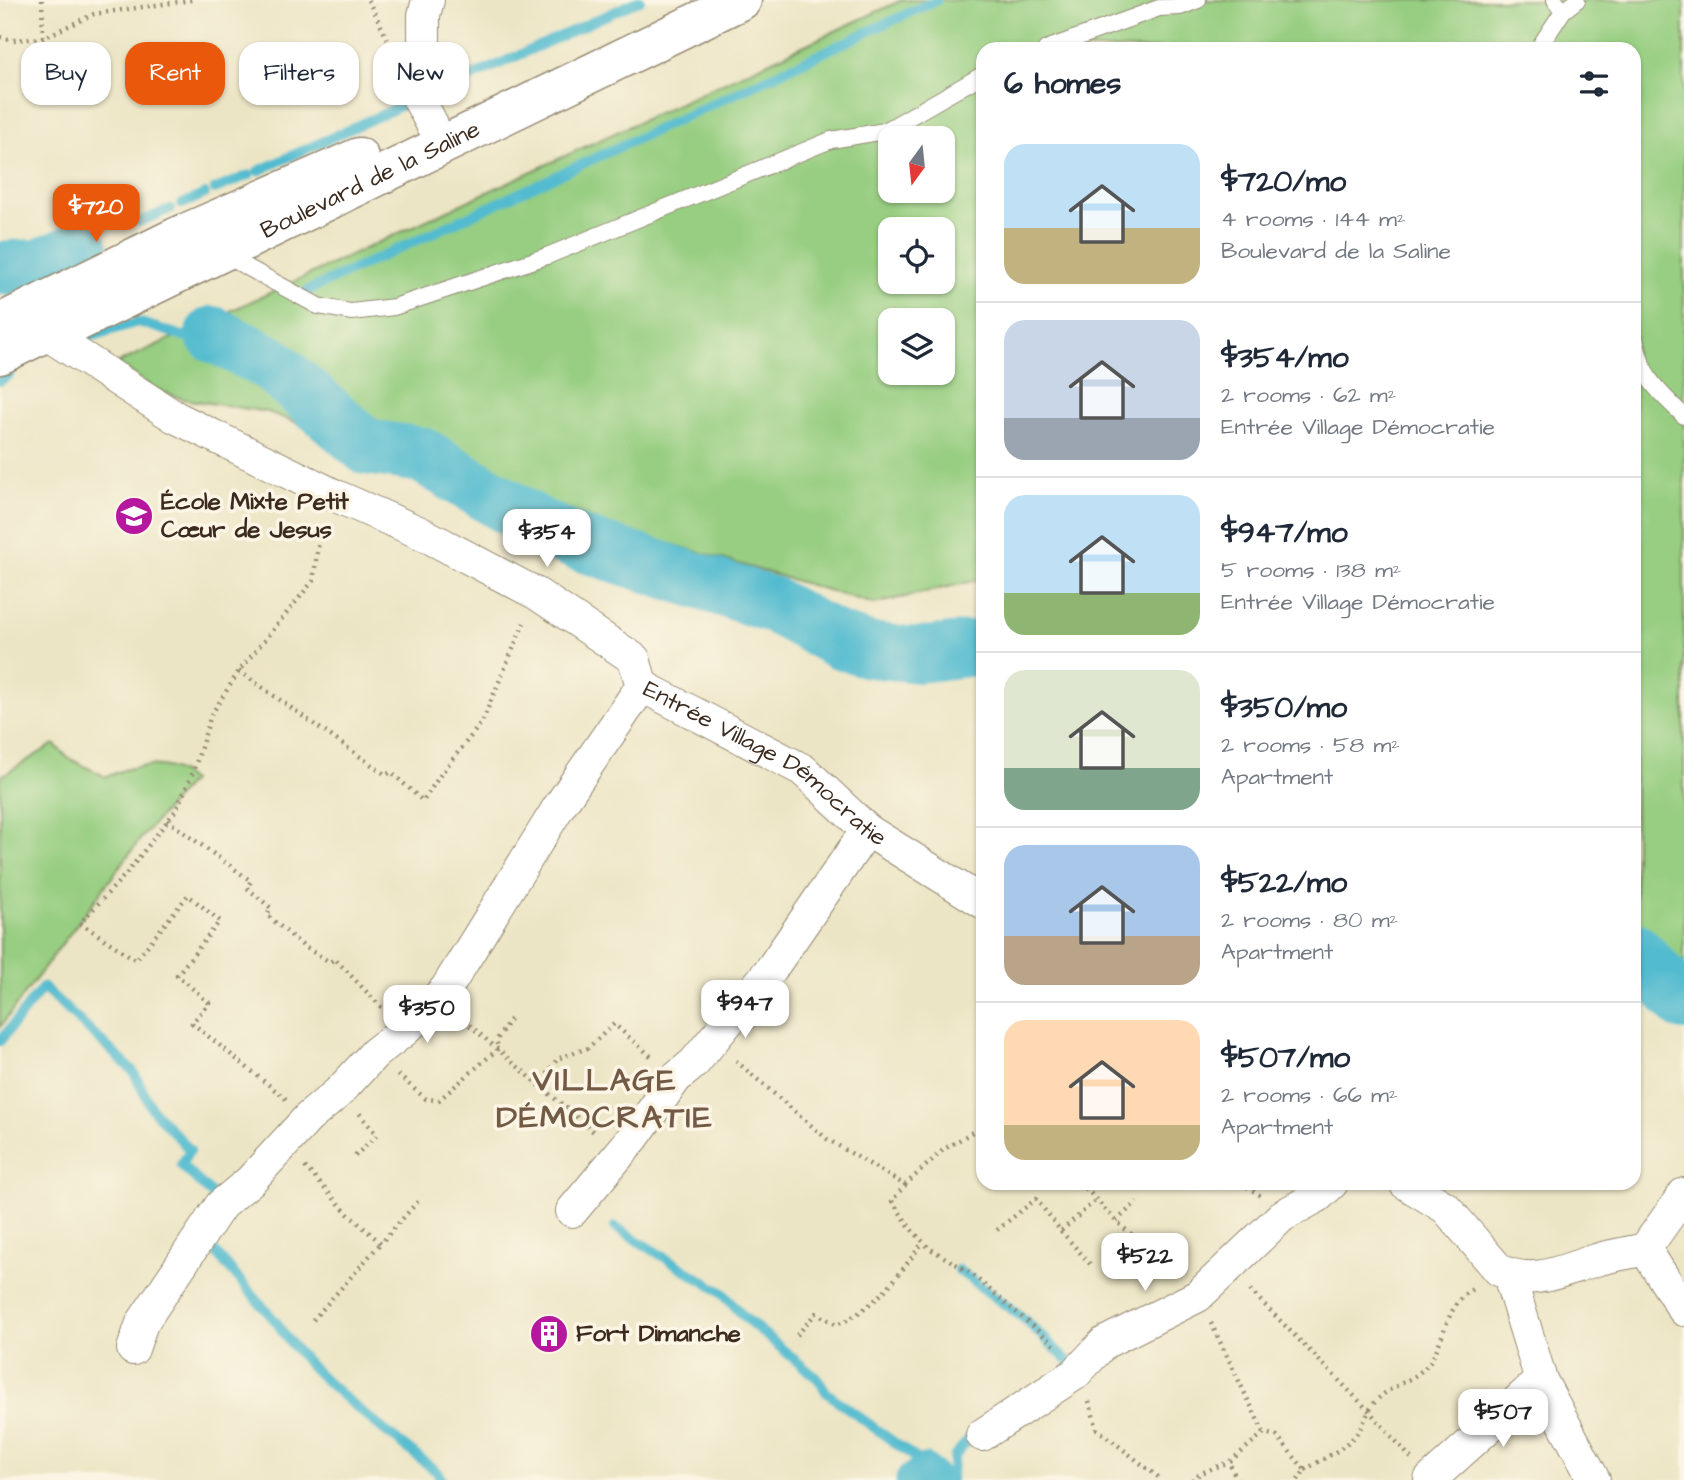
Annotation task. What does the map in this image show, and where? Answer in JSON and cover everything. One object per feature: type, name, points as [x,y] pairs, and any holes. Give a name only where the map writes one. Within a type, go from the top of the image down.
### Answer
[{"type":"main road","name":"Boulevard de la Saline","points":[[0,355],[46,323],[432,124],[709,0]]},
{"type":"main road","name":"Boulevard de la Saline","points":[[178,253],[219,252],[742,0]]},
{"type":"main road","name":"Boulevard de la Saline","points":[[0,323],[46,323]]},
{"type":"street","points":[[424,42],[424,15],[428,0]]},
{"type":"street","points":[[422,105],[432,124]]},
{"type":"street","name":"Entrée Village Démocratie","points":[[46,323],[175,417],[336,496],[423,534],[537,594],[634,659],[642,686],[803,770],[867,830],[976,899]]},
{"type":"street","points":[[133,1349],[142,1323],[221,1205],[250,1181],[308,1118],[340,1091],[375,1052],[405,1030],[438,998],[558,808],[642,686]]},
{"type":"street","points":[[572,1211],[619,1151],[633,1138],[676,1078],[694,1063],[772,968],[867,830]]},
{"type":"street","points":[[982,1435],[1079,1369],[1104,1343],[1198,1296],[1282,1216],[1324,1190]]},
{"type":"street","points":[[1416,1190],[1446,1208],[1499,1270],[1508,1275],[1547,1278],[1596,1260],[1662,1260]]},
{"type":"street","points":[[1684,1194],[1662,1260],[1684,1310]]},
{"type":"street","points":[[1508,1275],[1541,1380],[1594,1480]]},
{"type":"street","points":[[1421,1470],[1541,1380]]},
{"type":"lane","points":[[1065,42],[1159,8],[1180,7],[1198,0]]},
{"type":"lane","points":[[1541,42],[1559,6],[1577,0]]},
{"type":"lane","points":[[219,252],[318,306],[351,312],[394,307],[547,256],[831,140],[885,131],[976,79]]},
{"type":"lane","points":[[1641,366],[1646,377],[1684,416]]},
{"type":"path","points":[[42,0],[43,38]]},
{"type":"path","points":[[0,37],[13,40],[43,38],[94,14],[192,0]]},
{"type":"path","points":[[368,0],[389,42]]},
{"type":"path","points":[[308,1118],[192,1023],[209,1003],[177,975],[220,921],[188,895],[136,960],[80,923],[126,874],[176,810],[194,770],[211,715],[239,671],[313,580],[318,547],[336,496]]},
{"type":"path","points":[[239,671],[386,775],[391,772],[424,801],[440,774],[482,722],[537,594]]},
{"type":"path","points":[[166,820],[251,881],[247,888],[271,908],[267,915],[303,946],[330,962],[335,960],[405,1030]]},
{"type":"path","points":[[438,998],[499,1048],[540,1087],[619,1151]]},
{"type":"path","points":[[499,1048],[496,1041],[512,1016]]},
{"type":"path","points":[[540,1087],[557,1059],[588,1048],[614,1024],[676,1078]]},
{"type":"path","points":[[712,1040],[827,1139],[905,1185]]},
{"type":"path","points":[[375,1052],[426,1099],[439,1100],[499,1048]]},
{"type":"path","points":[[340,1091],[377,1135],[355,1156]]},
{"type":"path","points":[[976,1130],[943,1150],[905,1185],[892,1201],[923,1242],[1007,1302],[1079,1369],[1097,1429],[1161,1480]]},
{"type":"path","points":[[284,1143],[349,1215],[381,1243]]},
{"type":"path","points":[[313,1320],[421,1198]]},
{"type":"path","points":[[997,1230],[1036,1199],[1090,1264]]},
{"type":"path","points":[[1061,1231],[1096,1200]]},
{"type":"path","points":[[1116,1221],[1137,1202]]},
{"type":"path","points":[[797,1335],[816,1313],[837,1325],[863,1312],[888,1290],[923,1242]]},
{"type":"path","points":[[1227,1266],[1369,1411],[1421,1470]]},
{"type":"path","points":[[1298,1480],[1305,1470],[1347,1444],[1359,1431],[1376,1399],[1407,1382],[1431,1361],[1449,1318],[1466,1291],[1508,1275]]},
{"type":"path","points":[[1192,1480],[1201,1473],[1229,1462],[1264,1433],[1277,1436],[1305,1470]]},
{"type":"path","points":[[1229,1462],[1237,1480]]},
{"type":"green space","points":[[902,0],[1684,0],[1684,991],[1641,931],[1641,42],[976,42],[976,581],[874,604],[425,471],[268,412],[183,399],[153,388],[118,363]]},
{"type":"green space","points":[[54,744],[68,758],[106,777],[127,769],[161,766],[182,773],[191,781],[142,837],[0,1027],[0,777]]},
{"type":"waterway","points":[[469,78],[640,0]]},
{"type":"waterway","points":[[307,291],[937,0]]},
{"type":"waterway","points":[[258,171],[403,105]]},
{"type":"waterway","points":[[215,189],[249,175]]},
{"type":"waterway","points":[[182,204],[205,194]]},
{"type":"waterway","points":[[139,222],[170,209]]},
{"type":"waterway","points":[[9,268],[39,267],[81,249]]},
{"type":"waterway","points":[[83,339],[138,322],[270,363]]},
{"type":"waterway","points":[[213,334],[270,363],[367,447],[422,455],[538,525],[576,542],[773,605],[837,640],[869,650],[918,655],[976,648]]},
{"type":"waterway","points":[[0,381],[9,375]]},
{"type":"waterway","points":[[1641,957],[1684,1003]]},
{"type":"waterway","points":[[0,1041],[43,987],[133,1071],[152,1109],[190,1150],[181,1165],[218,1200]]},
{"type":"waterway","points":[[615,1227],[723,1293],[744,1317],[818,1379],[827,1393],[914,1457],[938,1480]]},
{"type":"waterway","points":[[213,1238],[210,1246],[308,1363],[351,1403],[438,1473],[442,1480]]},
{"type":"waterway","points":[[958,1270],[1023,1318],[1072,1365],[1070,1369]]},
{"type":"waterway","points":[[951,1480],[954,1457],[976,1430]]},
{"type":"waterway","points":[[912,1480],[925,1470],[935,1480]]},
{"type":"place","name":"École Mixte Petit Cœur de Jesus","points":[[134,516]]},
{"type":"place","name":"Fort Dimanche","points":[[549,1334]]},
{"type":"district","name":"VILLAGE DÉMOCRATIE","points":[[605,1098]]}]
